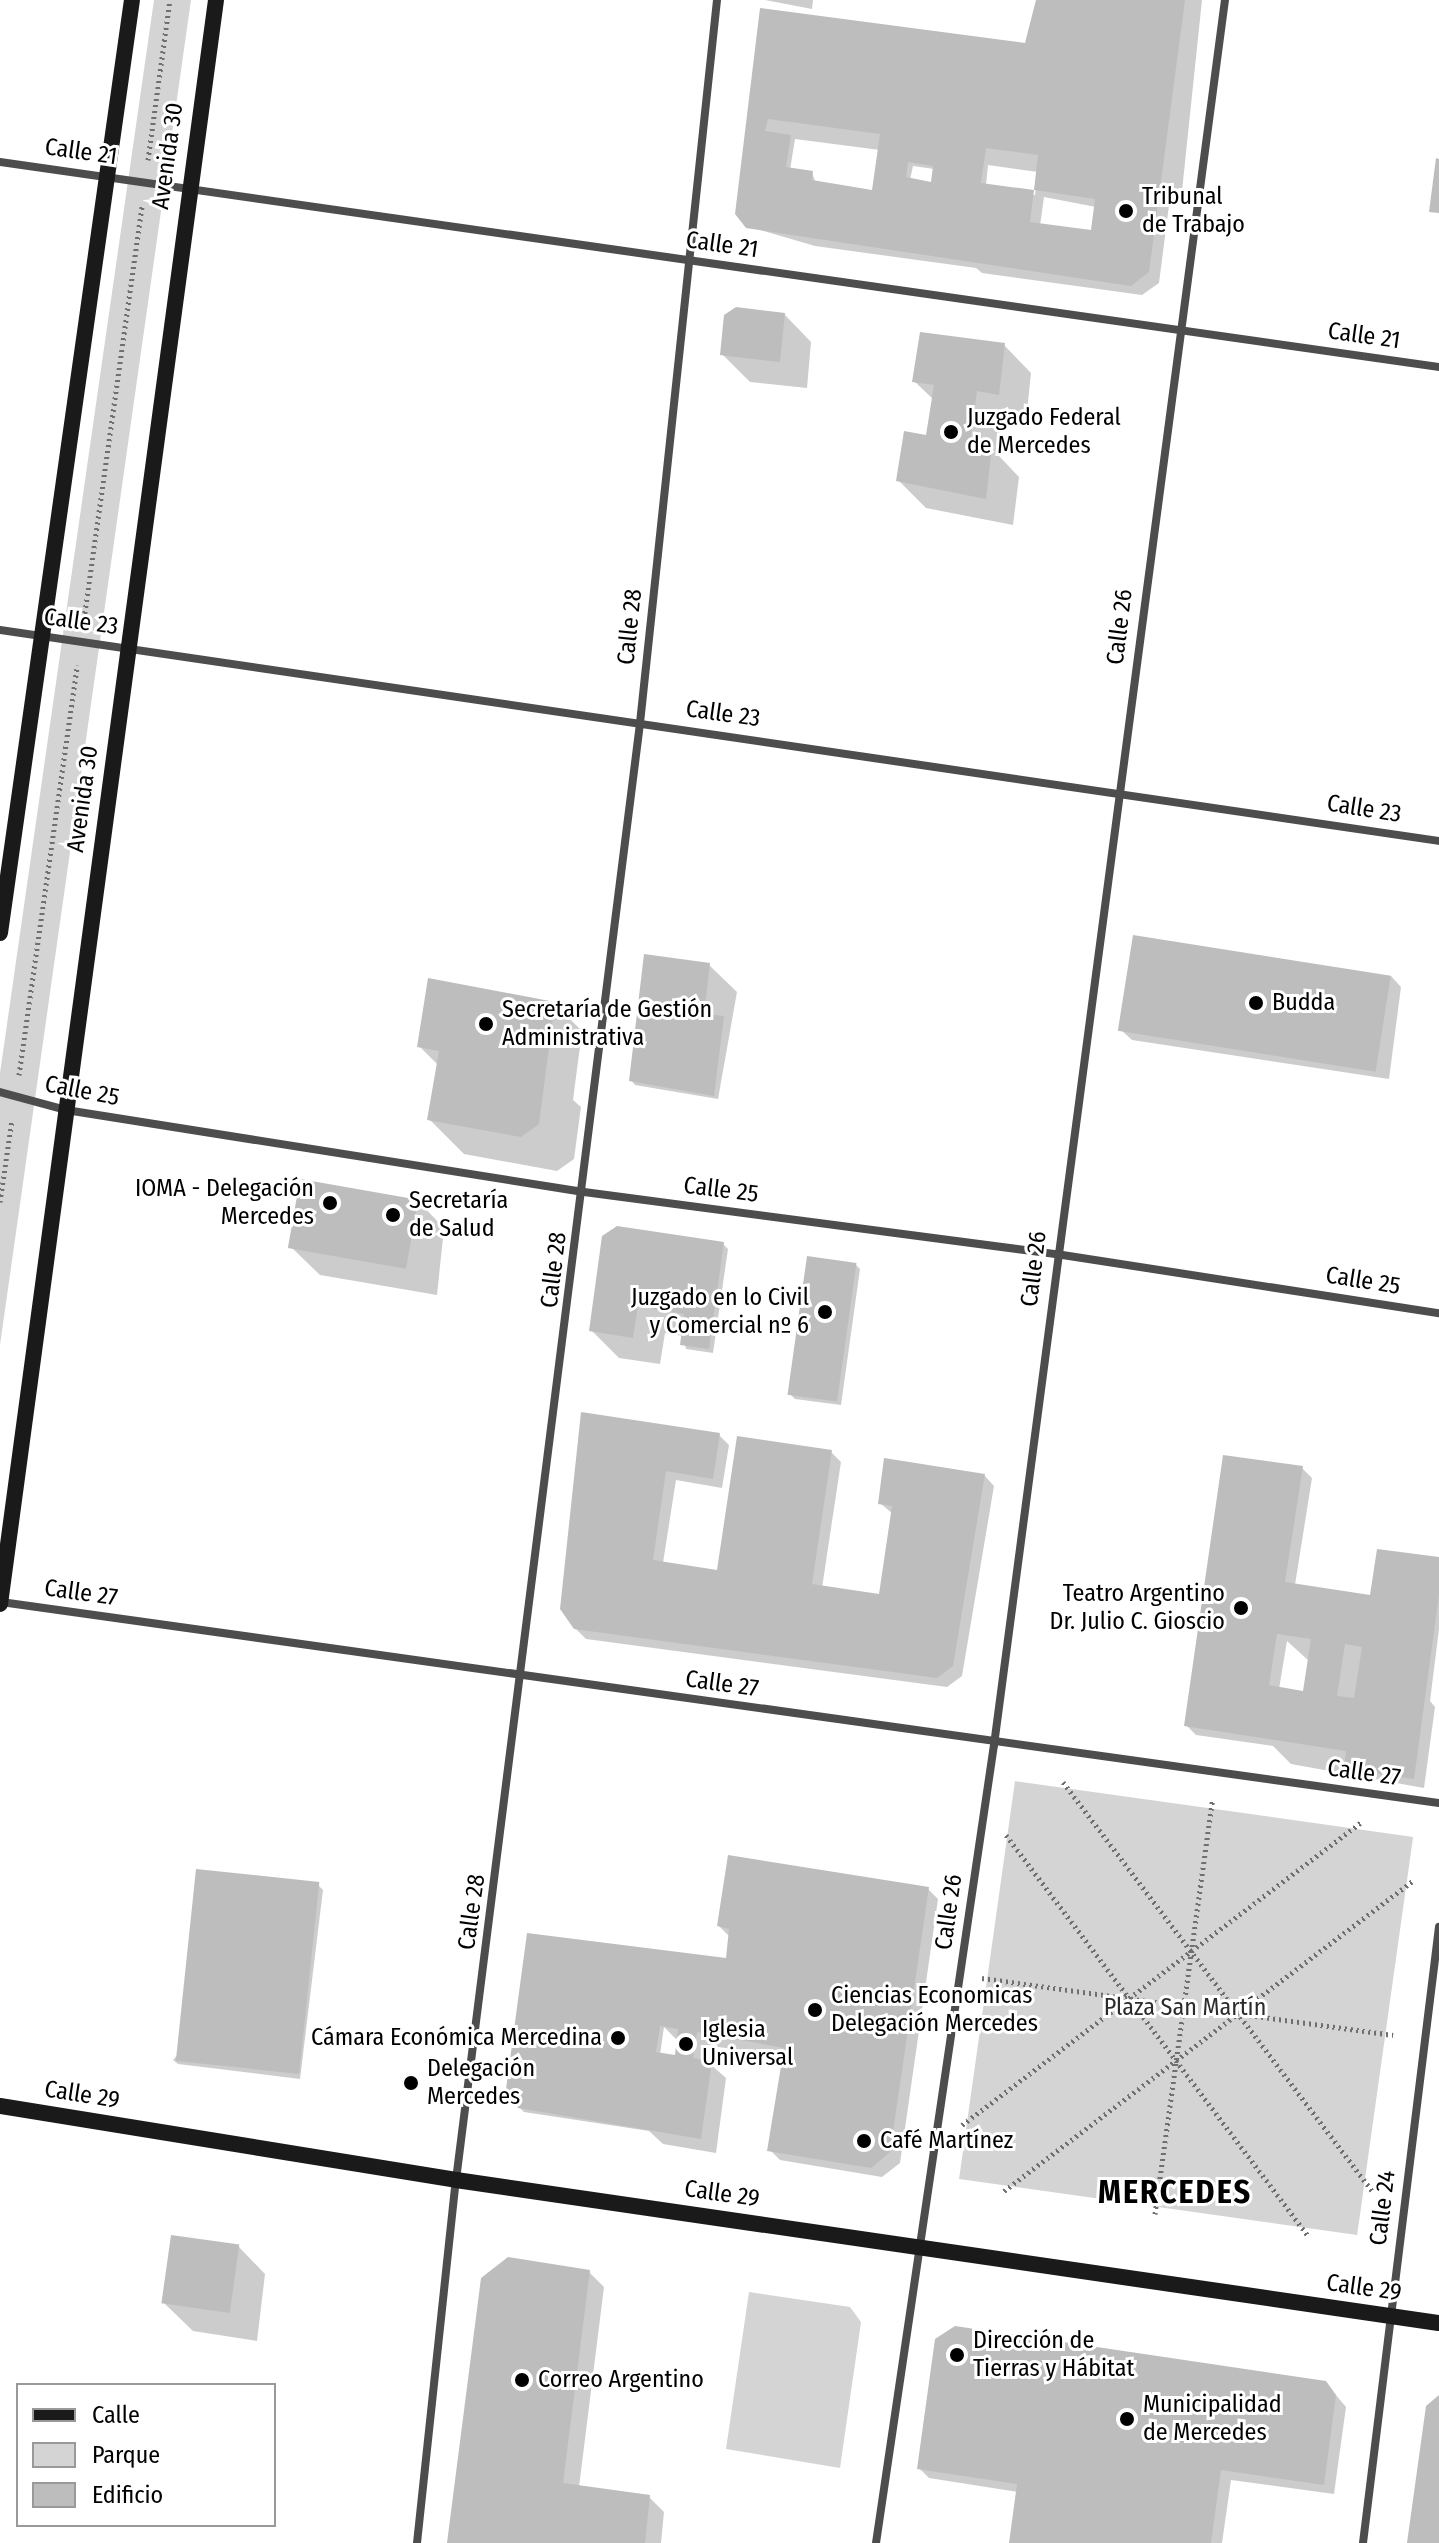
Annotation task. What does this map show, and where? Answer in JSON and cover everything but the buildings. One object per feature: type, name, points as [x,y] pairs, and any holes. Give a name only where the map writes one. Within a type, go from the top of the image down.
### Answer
[{"type":"main road","points":[[0,933],[104,176],[132,0]]},
{"type":"main road","name":"Avenida 30","points":[[0,1603],[188,187],[216,0]]},
{"type":"main road","name":"Calle 29","points":[[0,2106],[456,2180],[1439,2323]]},
{"type":"street","name":"Calle 28","points":[[417,2543],[456,2180],[524,1675],[640,723],[717,0]]},
{"type":"street","name":"Calle 26","points":[[876,2543],[994,1745],[1178,329],[1225,0]]},
{"type":"street","name":"Calle 21","points":[[0,162],[1439,367]]},
{"type":"street","name":"Calle 23","points":[[0,630],[1119,791],[1439,841]]},
{"type":"street","name":"Calle 25","points":[[0,1092],[66,1110],[584,1192],[1056,1254],[1439,1313]]},
{"type":"street","name":"Calle 27","points":[[0,1603],[524,1675],[994,1745],[1439,1803]]},
{"type":"street","name":"Calle 24","points":[[1363,2543],[1439,1927]]},
{"type":"path","points":[[0,1202],[170,0]]},
{"type":"path","points":[[1063,1782],[1373,2192]]},
{"type":"path","points":[[1155,2214],[1212,1801]]},
{"type":"path","points":[[955,2131],[1363,1821]]},
{"type":"path","points":[[1002,1829],[1309,2237]]},
{"type":"path","points":[[1004,2191],[1414,1880]]},
{"type":"path","points":[[979,1977],[1393,2035]]},
{"type":"green space","points":[[154,0],[191,0],[0,1345],[0,1073]]},
{"type":"green space","name":"Plaza San Martín","points":[[1015,1781],[1413,1837],[1357,2235],[959,2179]]},
{"type":"green space","points":[[749,2292],[850,2307],[861,2322],[840,2468],[726,2449]]},
{"type":"place","name":"Tribunal de Trabajo","points":[[1126,211]]},
{"type":"place","name":"Juzgado Federal de Mercedes","points":[[951,432]]},
{"type":"place","name":"Budda","points":[[1256,1003]]},
{"type":"place","name":"Secretaría de Gestión Administrativa","points":[[486,1024]]},
{"type":"place","name":"IOMA - Delegación Mercedes","points":[[330,1203]]},
{"type":"place","name":"Secretaría de Salud","points":[[393,1215]]},
{"type":"place","name":"Juzgado en lo Civil y Comercial nº 6","points":[[825,1312]]},
{"type":"place","name":"Teatro Argentino Dr. Julio C. Gioscio","points":[[1241,1608]]},
{"type":"place","name":"Ciencias Economicas Delegación Mercedes","points":[[815,2010]]},
{"type":"place","name":"Cámara Económica Mercedina","points":[[618,2038]]},
{"type":"place","name":"Iglesia Universal","points":[[686,2044]]},
{"type":"place","name":"Delegación Mercedes","points":[[411,2083]]},
{"type":"place","name":"Café Martínez","points":[[864,2141]]},
{"type":"place","name":"Dirección de Tierras y Hábitat","points":[[957,2355]]},
{"type":"place","name":"Correo Argentino","points":[[522,2380]]},
{"type":"place","name":"Municipalidad de Mercedes","points":[[1127,2419]]},
{"type":"district","name":"MERCEDES","points":[[1175,2192]]}]
